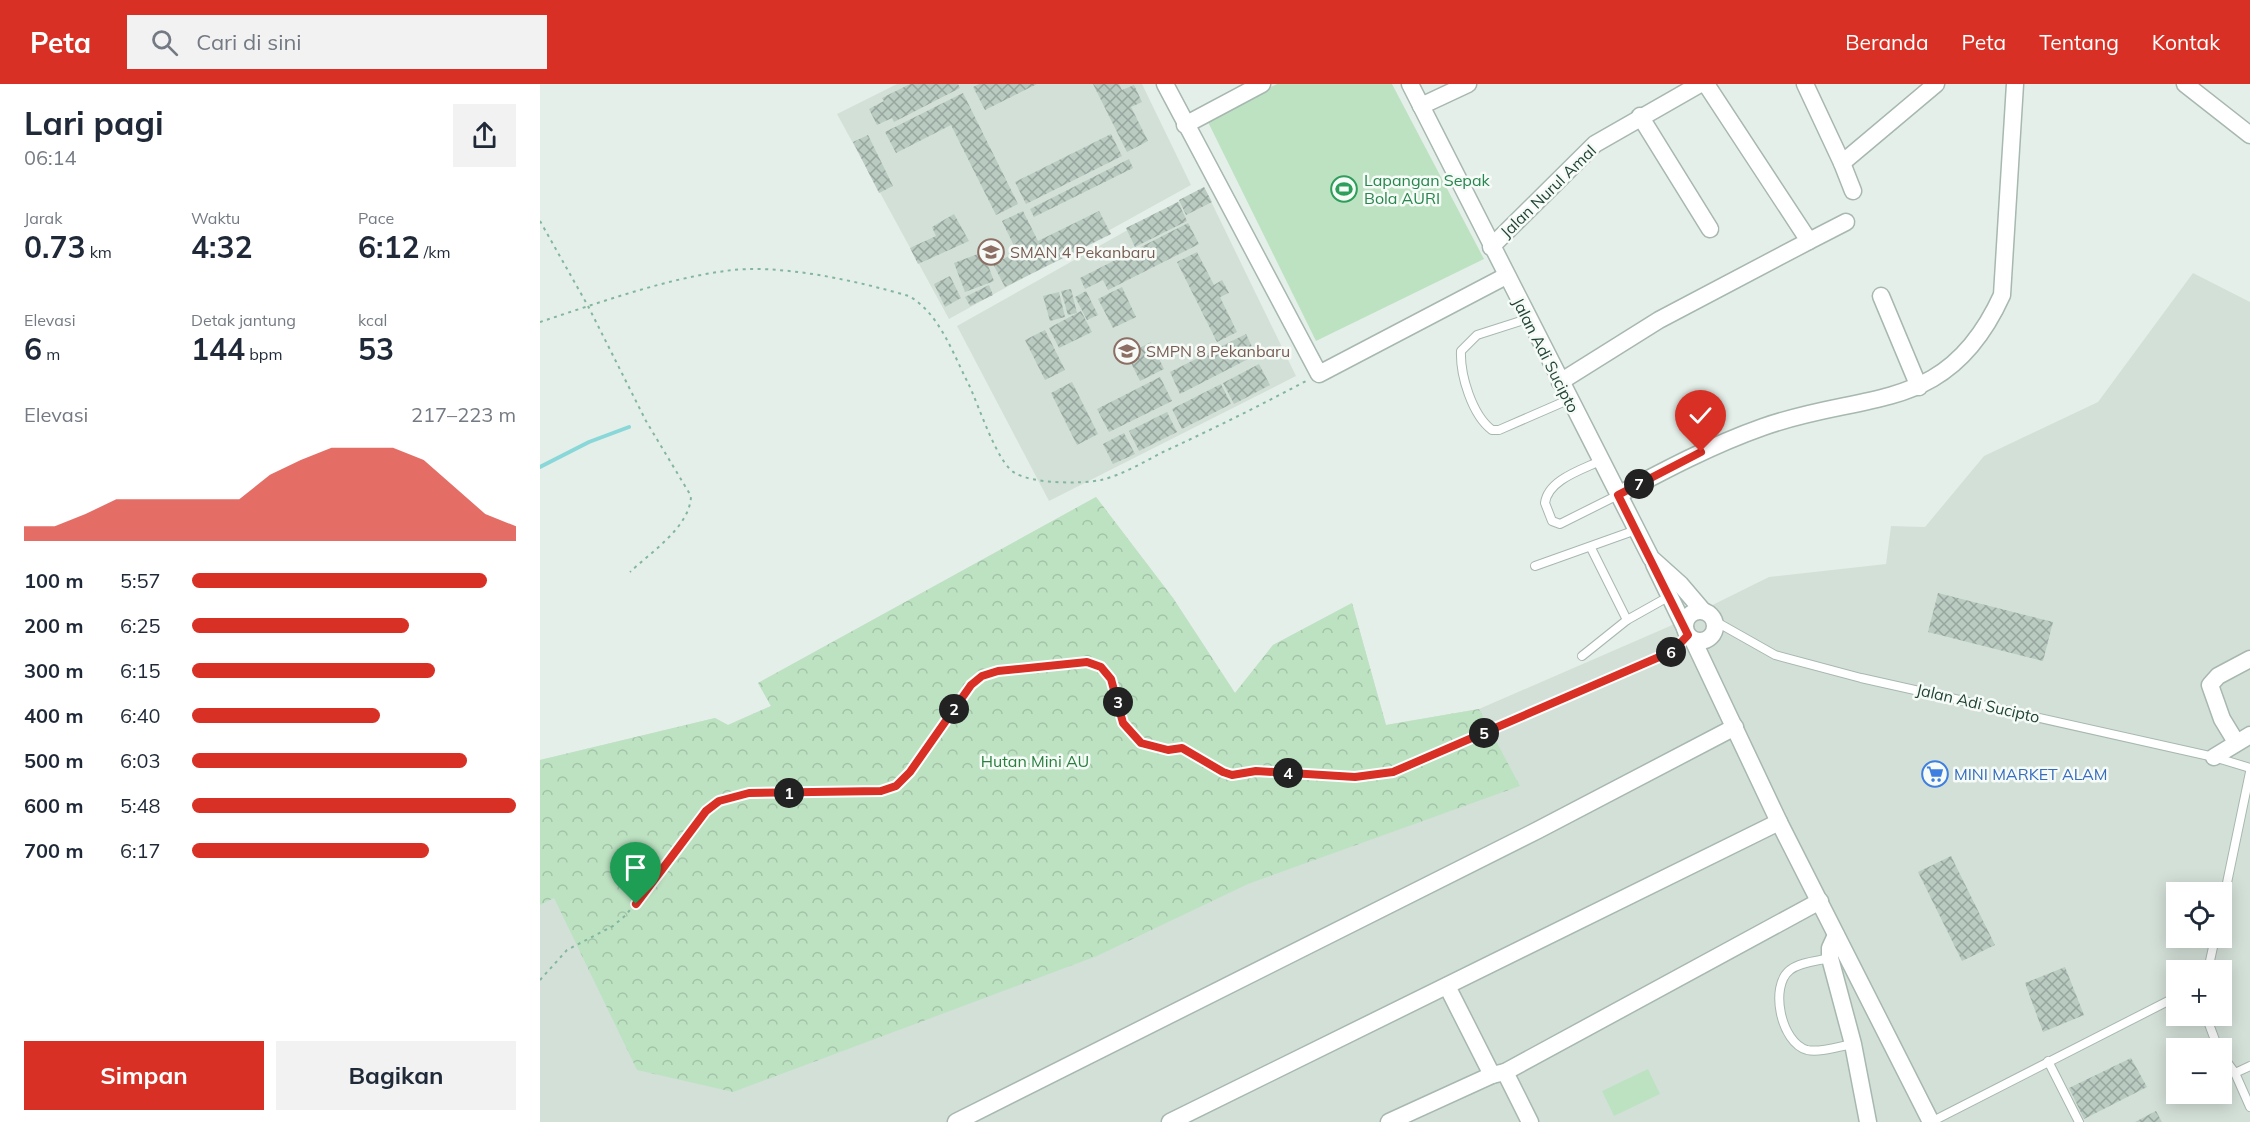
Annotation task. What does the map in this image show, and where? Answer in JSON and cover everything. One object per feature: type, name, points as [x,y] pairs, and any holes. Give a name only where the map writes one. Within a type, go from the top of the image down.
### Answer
[{"type":"street","points":[[1165,84],[1319,374],[1506,276]]},
{"type":"street","points":[[1185,125],[1262,84]]},
{"type":"street","name":"Jalan Adi Sucipto","points":[[1410,84],[1527,319],[1651,558],[1708,616]]},
{"type":"street","points":[[1421,106],[1468,84]]},
{"type":"street","name":"Jalan Nurul Amal","points":[[1491,247],[1595,144],[1640,116],[1700,84]]},
{"type":"street","points":[[1706,84],[1809,242]]},
{"type":"street","points":[[1805,84],[1853,191]]},
{"type":"street","points":[[1842,163],[1936,84]]},
{"type":"street","points":[[1618,495],[1701,452],[1765,427],[1819,411],[1889,398],[1919,387],[1957,362],[1986,325],[2002,295],[2015,84]]},
{"type":"street","points":[[2185,84],[2250,135]]},
{"type":"street","points":[[1640,116],[1710,229]]},
{"type":"street","points":[[1560,382],[1659,320],[1846,222]]},
{"type":"street","points":[[1881,296],[1919,387]]},
{"type":"street","points":[[1651,558],[1668,597],[1735,727],[1779,822],[1931,1122]]},
{"type":"street","points":[[1689,615],[1708,616],[1712,635],[1703,641],[1689,634],[1689,615]]},
{"type":"street","points":[[2214,757],[2243,739],[2222,719],[2210,685],[2218,675],[2250,659]]},
{"type":"street","points":[[956,1122],[1538,830],[1735,727]]},
{"type":"street","points":[[1170,1122],[1779,822]]},
{"type":"street","points":[[1389,1122],[1498,1074],[1820,901]]},
{"type":"street","points":[[1836,935],[1830,948],[1830,958],[1853,1044],[1868,1122]]},
{"type":"street","points":[[1447,986],[1498,1074],[1530,1122]]},
{"type":"lane","points":[[1527,319],[1477,335],[1461,351],[1461,363],[1477,413],[1492,430],[1499,430],[1569,400]]},
{"type":"lane","points":[[1600,461],[1563,480],[1550,490],[1545,503],[1552,521],[1560,524],[1618,495]]},
{"type":"lane","points":[[1535,566],[1591,548],[1636,530]]},
{"type":"lane","points":[[1591,548],[1627,620]]},
{"type":"lane","points":[[1582,656],[1627,620],[1668,597]]},
{"type":"lane","name":"Jalan Adi Sucipto","points":[[1708,616],[1775,655],[1861,678],[2214,757],[2250,770]]},
{"type":"lane","points":[[2227,882],[2250,770]]},
{"type":"lane","points":[[1830,958],[1790,970],[1782,979],[1781,1016],[1787,1031],[1803,1048],[1815,1050],[1853,1044]]},
{"type":"lane","points":[[1931,1122],[2166,1002]]},
{"type":"lane","points":[[2048,1061],[2079,1122]]},
{"type":"lane","points":[[2235,1072],[2250,1066]]},
{"type":"lane","points":[[2232,1068],[2250,1107]]},
{"type":"path","points":[[540,221],[588,306],[646,421],[691,496],[691,507],[683,522],[630,572]]},
{"type":"path","points":[[540,322],[692,277],[727,270],[822,275],[909,296],[921,303],[938,323],[1002,458],[1014,473],[1031,479],[1081,483],[1103,479],[1198,436],[1319,374]]},
{"type":"path","points":[[540,980],[567,950],[613,926],[626,915],[706,811],[719,801],[749,793],[881,791],[896,786],[910,772],[971,685],[998,671],[1087,662],[1101,667],[1111,679],[1123,723],[1141,743],[1168,750],[1182,748],[1232,775],[1256,771],[1355,777],[1393,772],[1673,651],[1689,634]]},
{"type":"shaded area","name":"SMAN 4 Pekanbaru","points":[[897,84],[1142,84],[1191,185],[949,319],[837,114]]},
{"type":"shaded area","name":"SMPN 8 Pekanbaru","points":[[1204,187],[1296,376],[1049,501],[957,326]]},
{"type":"shaded area","points":[[2193,273],[2250,302],[2250,1122],[540,1122],[540,760],[715,718],[728,725],[771,706],[758,683],[1096,497],[1173,598],[1235,693],[1273,645],[1352,603],[1386,725],[1479,709],[1670,626],[1769,577],[1886,564],[1891,526],[1925,527],[1984,456],[2098,402]]},
{"type":"green space","name":"Lapangan Sepak Bola AURI","points":[[1277,84],[1392,84],[1484,259],[1316,341],[1207,120]]},
{"type":"green space","name":"Hutan Mini AU","points":[[1096,497],[1173,598],[1235,693],[1273,645],[1352,603],[1386,725],[1479,709],[1520,786],[1248,884],[1097,956],[733,1092],[637,1070],[554,898],[540,905],[540,760],[715,718],[728,725],[771,706],[758,683]]},
{"type":"green space","points":[[1648,1069],[1660,1094],[1614,1116],[1602,1091]]},
{"type":"building","points":[[910,84],[958,84],[960,88],[894,122],[892,118],[877,125],[869,109],[884,101],[882,98]]},
{"type":"building","points":[[979,84],[1037,84],[985,110],[973,87]]},
{"type":"building","points":[[1093,84],[1119,84],[1122,90],[1134,85],[1142,102],[1131,107],[1148,141],[1127,152]]},
{"type":"building","points":[[963,93],[1018,204],[996,215],[951,125],[896,153],[885,132]]},
{"type":"building","points":[[1111,134],[1122,156],[1026,204],[1015,182]]},
{"type":"building","points":[[868,135],[893,186],[879,193],[853,142]]},
{"type":"building","points":[[1129,159],[1133,168],[1034,217],[1030,209]]},
{"type":"building","points":[[1204,187],[1212,202],[1186,215],[1179,200]]},
{"type":"building","points":[[1178,202],[1187,221],[1135,247],[1126,228]]},
{"type":"building","points":[[1023,211],[1038,241],[1099,211],[1111,234],[1005,287],[993,264],[1017,252],[1002,221]]},
{"type":"building","points":[[954,214],[969,241],[918,264],[910,248],[936,236],[932,227]]},
{"type":"building","points":[[1188,223],[1199,244],[1108,290],[1103,280],[1085,289],[1080,278]]},
{"type":"building","points":[[983,252],[994,281],[965,292],[954,263]]},
{"type":"building","points":[[1197,252],[1214,285],[1222,280],[1229,293],[1220,297],[1237,332],[1217,342],[1177,262]]},
{"type":"building","points":[[950,276],[961,298],[945,307],[934,284]]},
{"type":"building","points":[[989,285],[993,295],[970,306],[965,297]]},
{"type":"building","points":[[1122,287],[1136,317],[1113,328],[1098,299]]},
{"type":"building","points":[[1071,289],[1077,313],[1068,315],[1061,291]]},
{"type":"building","points":[[1086,291],[1098,315],[1087,320],[1075,297]]},
{"type":"building","points":[[1059,292],[1065,317],[1050,321],[1043,296]]},
{"type":"building","points":[[1081,311],[1092,332],[1059,348],[1049,328]]},
{"type":"building","points":[[1045,330],[1065,370],[1045,380],[1025,340]]},
{"type":"building","points":[[1246,334],[1256,355],[1180,394],[1170,372]]},
{"type":"building","points":[[1151,342],[1164,369],[1140,381],[1127,355]]},
{"type":"building","points":[[1259,364],[1270,385],[1234,404],[1223,383]]},
{"type":"building","points":[[1160,377],[1172,401],[1109,432],[1097,409]]},
{"type":"building","points":[[1072,382],[1098,434],[1077,445],[1051,393]]},
{"type":"building","points":[[1221,384],[1231,404],[1182,429],[1172,409]]},
{"type":"building","points":[[1167,412],[1177,432],[1139,451],[1129,431]]},
{"type":"building","points":[[1124,433],[1135,454],[1113,464],[1103,444]]},
{"type":"building","points":[[1938,593],[2053,622],[2043,661],[1928,632]]},
{"type":"building","points":[[1951,856],[1995,945],[1962,961],[1918,872]]},
{"type":"building","points":[[2065,967],[2084,1015],[2043,1032],[2025,983]]},
{"type":"building","points":[[2131,1058],[2147,1087],[2084,1119],[2069,1088]]},
{"type":"building","points":[[2156,1111],[2162,1122],[2135,1122]]},
{"type":"waterway","points":[[540,467],[589,442],[629,427]]},
{"type":"place","name":"Lapangan Sepak Bola AURI","points":[[1344,189]]},
{"type":"place","name":"SMAN 4 Pekanbaru","points":[[991,252]]},
{"type":"place","name":"SMPN 8 Pekanbaru","points":[[1127,351]]},
{"type":"place","name":"MINI MARKET ALAM","points":[[1935,774]]},
{"type":"route","points":[[636,904],[706,811],[719,801],[749,793],[881,791],[896,786],[910,772],[971,685],[982,676],[998,671],[1087,662],[1101,667],[1111,679],[1123,723],[1141,743],[1168,750],[1182,748],[1232,775],[1256,771],[1355,777],[1393,772],[1673,651],[1688,635],[1618,495],[1701,452]]}]
